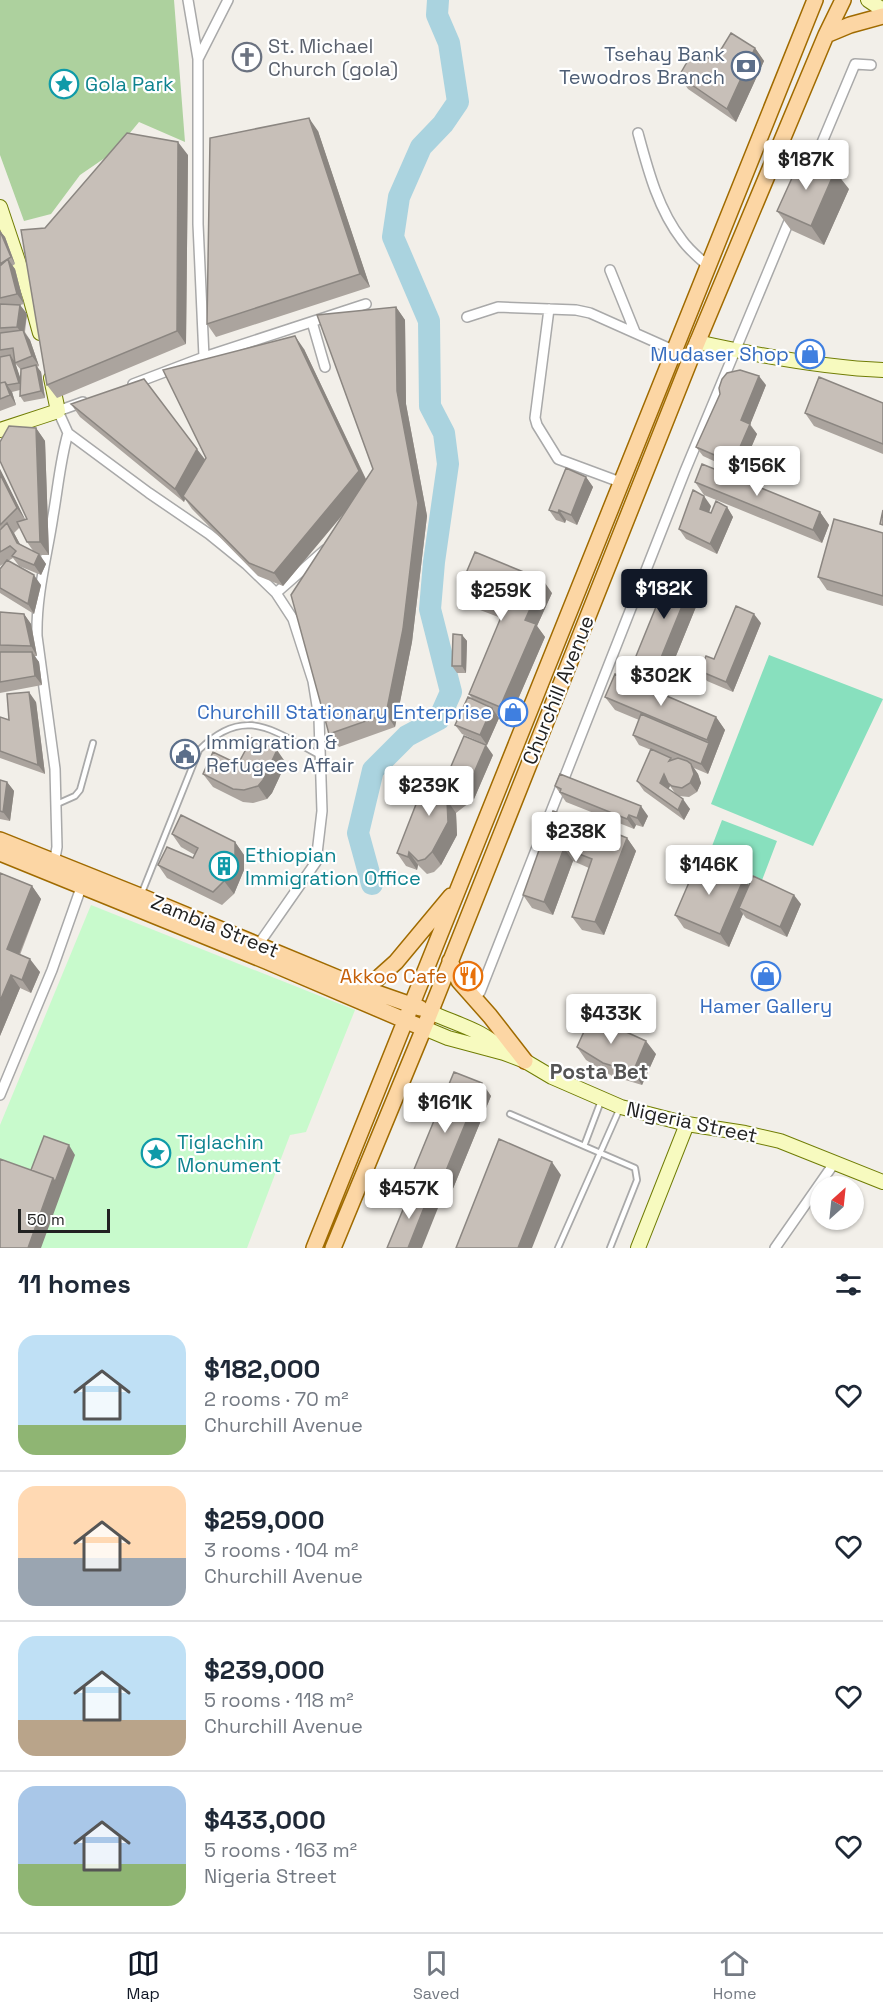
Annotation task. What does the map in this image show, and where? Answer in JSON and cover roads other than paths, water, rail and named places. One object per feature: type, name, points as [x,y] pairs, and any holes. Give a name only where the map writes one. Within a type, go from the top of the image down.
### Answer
[{"type":"main road","name":"Churchill Avenue","points":[[314,1248],[815,0]]},
{"type":"main road","name":"Churchill Avenue","points":[[333,1248],[424,1028],[697,342],[826,35],[843,0]]},
{"type":"main road","points":[[826,35],[850,25],[883,16]]},
{"type":"main road","name":"Zambia Street","points":[[0,840],[84,880],[255,950],[430,1012]]},
{"type":"main road","name":"Zambia Street","points":[[0,853],[53,866]]},
{"type":"main road","points":[[357,986],[377,979],[383,974],[459,887]]},
{"type":"main road","name":"Zambia Street","points":[[255,950],[424,1028]]},
{"type":"main road","points":[[450,961],[459,981],[525,1061]]},
{"type":"street","points":[[188,0],[198,58],[198,225],[204,357]]},
{"type":"street","points":[[198,58],[228,0]]},
{"type":"street","points":[[868,0],[883,10]]},
{"type":"street","points":[[807,177],[855,64],[871,65]]},
{"type":"street","points":[[638,133],[653,184],[667,216],[682,240],[708,266]]},
{"type":"street","points":[[0,207],[43,344]]},
{"type":"street","points":[[480,992],[668,514],[794,209]]},
{"type":"street","points":[[610,270],[635,332]]},
{"type":"street","points":[[126,387],[204,357],[366,304]]},
{"type":"street","points":[[467,317],[498,307],[590,313],[673,350]]},
{"type":"street","points":[[549,309],[535,418],[537,425],[558,459],[620,482]]},
{"type":"street","points":[[312,322],[326,367]]},
{"type":"street","points":[[697,342],[735,350],[862,369],[883,370]]},
{"type":"street","points":[[48,366],[58,411],[68,434],[209,534],[246,564],[276,593],[293,619],[313,681],[319,718],[322,811],[316,862],[255,950]]},
{"type":"street","points":[[165,372],[172,383]]},
{"type":"street","points":[[0,430],[96,397]]},
{"type":"street","points":[[53,866],[57,847],[56,769],[37,636],[37,617],[61,457],[68,434]]},
{"type":"street","points":[[276,593],[336,539]]},
{"type":"street","points":[[0,1095],[48,980],[84,880]]},
{"type":"street","name":"Nigeria Street","points":[[430,1012],[454,1024],[479,1032],[494,1042],[504,1053]]},
{"type":"street","name":"Nigeria Street","points":[[424,1028],[448,1038],[525,1061],[552,1077],[621,1107],[687,1124],[745,1133],[780,1142],[883,1182]]},
{"type":"street","points":[[638,1248],[687,1124]]},
{"type":"street","points":[[775,1248],[834,1162]]},
{"type":"lane","points":[[138,902],[199,750],[214,734],[234,726],[252,724],[280,734],[321,756]]},
{"type":"lane","points":[[57,804],[75,796],[80,790],[93,743]]},
{"type":"lane","points":[[584,1146],[602,1100]]},
{"type":"lane","points":[[558,1248],[621,1107]]},
{"type":"lane","points":[[510,1114],[635,1168],[637,1180],[610,1248]]},
{"type":"waterway","points":[[372,884],[358,833],[373,770],[407,736],[439,719],[451,692],[430,609],[434,562],[448,464],[444,433],[430,406],[429,321],[393,237],[399,197],[421,147],[443,124],[458,102],[449,43],[437,15],[438,0]]},
{"type":"place","name":"St. Michael Church (gola)","points":[[247,57]]},
{"type":"place","name":"Tsehay Bank Tewodros Branch","points":[[746,66]]},
{"type":"place","name":"Gola Park","points":[[64,84]]},
{"type":"place","name":"Mudaser Shop","points":[[810,354]]},
{"type":"place","name":"Churchill Stationary Enterprise","points":[[513,712]]},
{"type":"place","name":"Immigration & Refugees Affair","points":[[185,754]]},
{"type":"place","name":"Ethiopian Immigration Office","points":[[224,866]]},
{"type":"place","name":"Akkoo Cafe","points":[[468,976]]},
{"type":"place","name":"Hamer Gallery","points":[[766,976]]},
{"type":"place","name":"Tiglachin Monument","points":[[156,1153]]},
{"type":"district","name":"Posta Bet","points":[[599,1071]]}]
